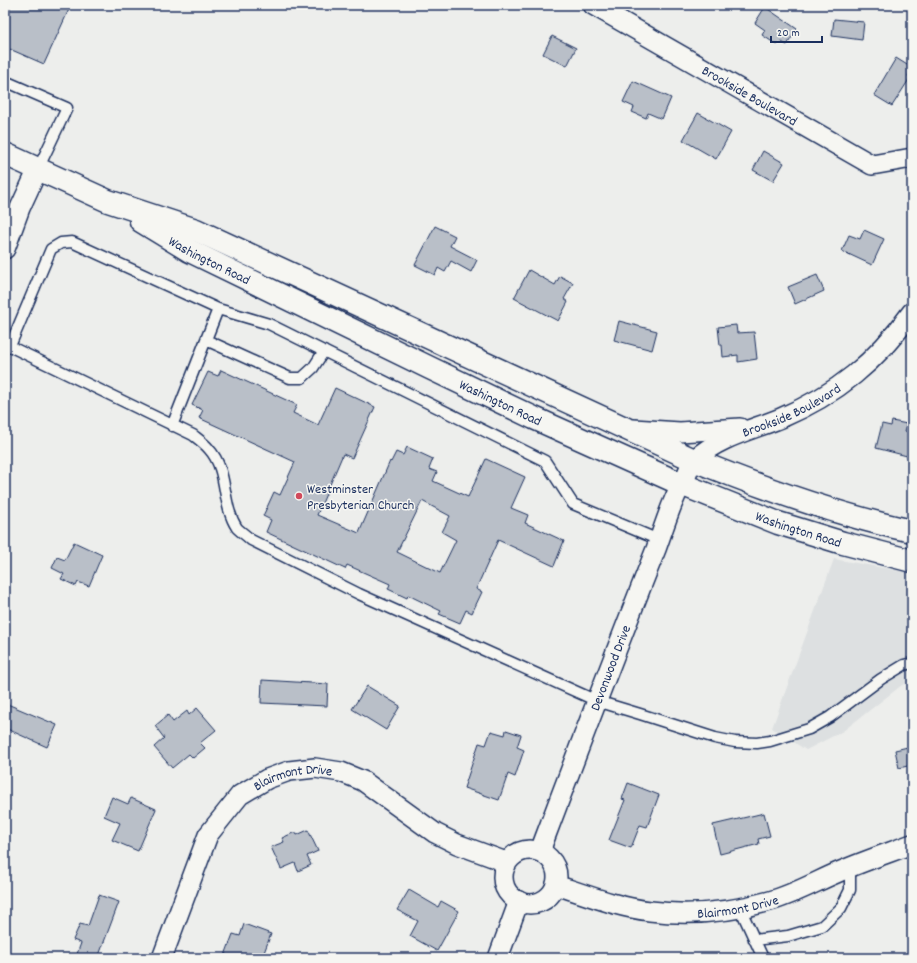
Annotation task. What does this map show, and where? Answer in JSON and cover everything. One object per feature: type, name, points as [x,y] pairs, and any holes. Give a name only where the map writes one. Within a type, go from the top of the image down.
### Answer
[{"type":"main road","name":"Washington Road","points":[[5,154],[108,201],[196,230],[694,460],[828,509],[912,531]]},
{"type":"main road","name":"Washington Road","points":[[108,201],[198,255],[534,418],[681,484],[778,523],[843,543],[912,561]]},
{"type":"street","name":"Brookside Boulevard","points":[[593,5],[872,165],[912,158]]},
{"type":"street","points":[[5,249],[20,208],[38,169]]},
{"type":"street","name":"Brookside Boulevard","points":[[694,460],[723,441],[801,410],[820,400],[842,385],[881,352],[912,312]]},
{"type":"street","points":[[622,427],[680,432],[757,427]]},
{"type":"street","name":"Devonwood Drive","points":[[541,852],[543,843],[659,540],[681,484],[694,460]]},
{"type":"street","name":"Blairmont Drive","points":[[162,958],[208,835],[240,795],[267,779],[289,771],[315,768],[341,772],[363,781],[435,832],[457,844],[506,862]]},
{"type":"street","name":"Blairmont Drive","points":[[556,885],[621,906],[649,911],[679,913],[710,912],[740,908],[771,900],[850,867],[912,844]]},
{"type":"street","points":[[530,850],[541,852],[548,856],[553,862],[556,869],[556,885],[552,893],[545,900],[528,904],[519,902],[511,896],[506,889],[503,880],[503,871],[506,862],[518,852],[530,850]]},
{"type":"street","points":[[498,958],[519,902]]},
{"type":"lane","points":[[5,81],[67,108],[38,169]]},
{"type":"lane","points":[[659,540],[573,504],[545,461],[269,324],[218,309],[72,242],[61,243],[50,249],[44,266],[8,345],[193,435],[209,449],[214,457],[223,477],[229,511],[238,528],[251,540],[359,594],[597,701],[715,738],[735,742],[757,743],[770,741],[809,729],[830,717],[881,679],[904,665],[912,663]]},
{"type":"lane","points":[[172,426],[218,309]]},
{"type":"lane","points":[[206,340],[290,378],[302,378],[313,368],[324,351]]},
{"type":"lane","points":[[754,940],[788,936],[822,926],[841,908],[850,890],[850,867]]},
{"type":"lane","points":[[740,908],[763,958]]},
{"type":"shaded area","points":[[834,559],[912,573],[912,681],[902,685],[843,731],[806,750],[772,728]]},
{"type":"building","points":[[5,5],[71,5],[44,64],[5,47]]},
{"type":"building","points":[[765,7],[797,29],[787,45],[780,41],[777,45],[762,35],[765,30],[755,23]]},
{"type":"building","points":[[834,19],[864,22],[862,40],[832,36]]},
{"type":"building","points":[[552,36],[576,48],[567,66],[543,54]]},
{"type":"building","points":[[896,58],[912,69],[908,76],[910,78],[892,106],[874,95]]},
{"type":"building","points":[[633,81],[671,98],[662,119],[648,113],[646,118],[632,112],[634,107],[623,102]]},
{"type":"building","points":[[698,113],[731,132],[716,159],[683,140]]},
{"type":"building","points":[[763,151],[784,163],[773,181],[753,170]]},
{"type":"building","points":[[435,226],[455,236],[450,246],[477,260],[471,272],[451,261],[445,272],[438,268],[435,275],[415,265]]},
{"type":"building","points":[[864,230],[884,239],[872,265],[842,251],[849,235],[860,239]]},
{"type":"building","points":[[529,270],[555,285],[560,276],[573,283],[564,299],[568,302],[558,321],[514,298]]},
{"type":"building","points":[[817,275],[824,291],[795,304],[788,287]]},
{"type":"building","points":[[619,321],[657,331],[652,350],[614,340]]},
{"type":"building","points":[[736,325],[737,333],[754,332],[757,359],[738,362],[738,355],[723,357],[718,327]]},
{"type":"building","name":"Westminster Presbyterian Church","points":[[221,370],[297,405],[293,413],[318,425],[335,388],[375,407],[352,458],[343,454],[317,515],[359,533],[390,461],[391,462],[396,452],[403,455],[407,447],[433,459],[429,469],[437,472],[433,481],[468,497],[486,459],[525,477],[511,508],[528,515],[525,523],[564,541],[554,566],[498,540],[476,589],[482,592],[472,613],[466,610],[460,623],[439,614],[441,611],[408,595],[407,598],[388,589],[390,584],[347,565],[345,569],[266,532],[271,520],[263,516],[274,492],[280,495],[295,462],[199,418],[203,410],[192,405],[208,372],[218,376]],"holes":[[[422,501],[450,516],[442,532],[456,540],[440,573],[397,552]]]},
{"type":"building","points":[[892,421],[907,424],[905,431],[912,433],[907,456],[876,448],[882,424],[891,426]]},
{"type":"building","points":[[74,542],[102,555],[89,586],[78,582],[76,586],[61,579],[64,574],[52,568],[57,557],[65,560]]},
{"type":"building","points":[[262,680],[328,684],[327,706],[261,703]]},
{"type":"building","points":[[367,686],[400,706],[386,730],[352,709]]},
{"type":"building","points":[[5,703],[57,725],[47,747],[5,728]]},
{"type":"building","points":[[197,708],[216,730],[200,743],[205,748],[193,758],[189,754],[172,768],[154,747],[164,738],[155,726],[168,715],[173,722],[187,711],[189,715]]},
{"type":"building","points":[[506,730],[521,735],[517,747],[524,750],[515,777],[508,774],[499,800],[464,788],[479,743],[486,745],[491,731],[505,735]]},
{"type":"building","points":[[912,746],[912,765],[899,768],[895,750]]},
{"type":"building","points":[[628,783],[659,795],[647,827],[640,825],[631,848],[609,840],[625,800],[622,799]]},
{"type":"building","points":[[112,797],[128,804],[131,798],[156,809],[138,851],[112,840],[120,823],[104,816]]},
{"type":"building","points":[[764,813],[770,836],[758,839],[759,844],[720,854],[713,825]]},
{"type":"building","points":[[308,830],[318,851],[307,856],[311,865],[298,871],[295,863],[281,869],[271,847],[284,842],[282,838],[295,832],[297,835]]},
{"type":"building","points":[[409,890],[438,907],[441,901],[459,911],[437,951],[410,936],[418,921],[397,910]]},
{"type":"building","points":[[99,895],[119,902],[98,958],[87,958],[77,954],[81,943],[73,940],[80,924],[88,926]]},
{"type":"building","points":[[244,924],[271,934],[262,958],[224,958],[233,934],[240,936]]},
{"type":"place","name":"Westminster Presbyterian Church","points":[[299,496]]}]
